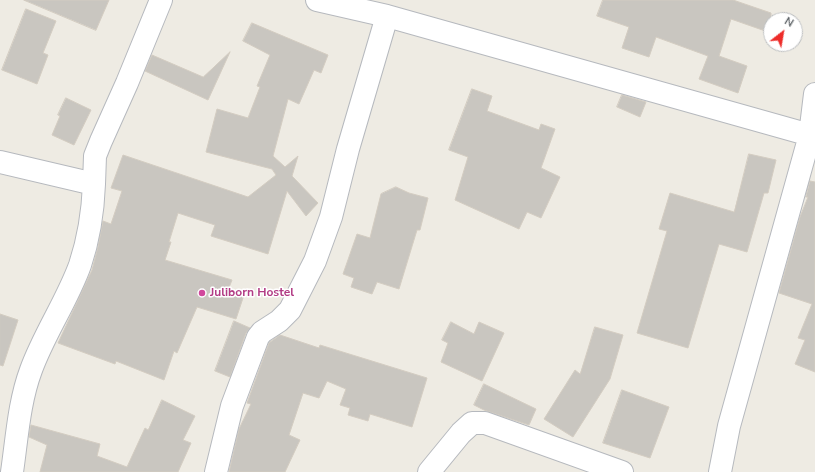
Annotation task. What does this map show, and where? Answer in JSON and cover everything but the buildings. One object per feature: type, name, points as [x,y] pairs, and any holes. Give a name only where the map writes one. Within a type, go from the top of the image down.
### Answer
[{"type":"street","points":[[12,472],[24,394],[31,370],[80,266],[87,242],[93,210],[95,156],[161,0]]},
{"type":"street","points":[[317,0],[387,16],[812,135]]},
{"type":"street","points":[[216,472],[232,406],[258,337],[262,332],[279,321],[290,310],[315,261],[331,217],[348,149],[387,16]]},
{"type":"street","points":[[720,472],[729,426],[812,135],[815,94]]},
{"type":"street","points":[[0,162],[94,184]]},
{"type":"street","points":[[429,472],[461,433],[472,423],[485,423],[622,472]]},
{"type":"place","name":"Juliborn Hostel","points":[[202,293]]}]
